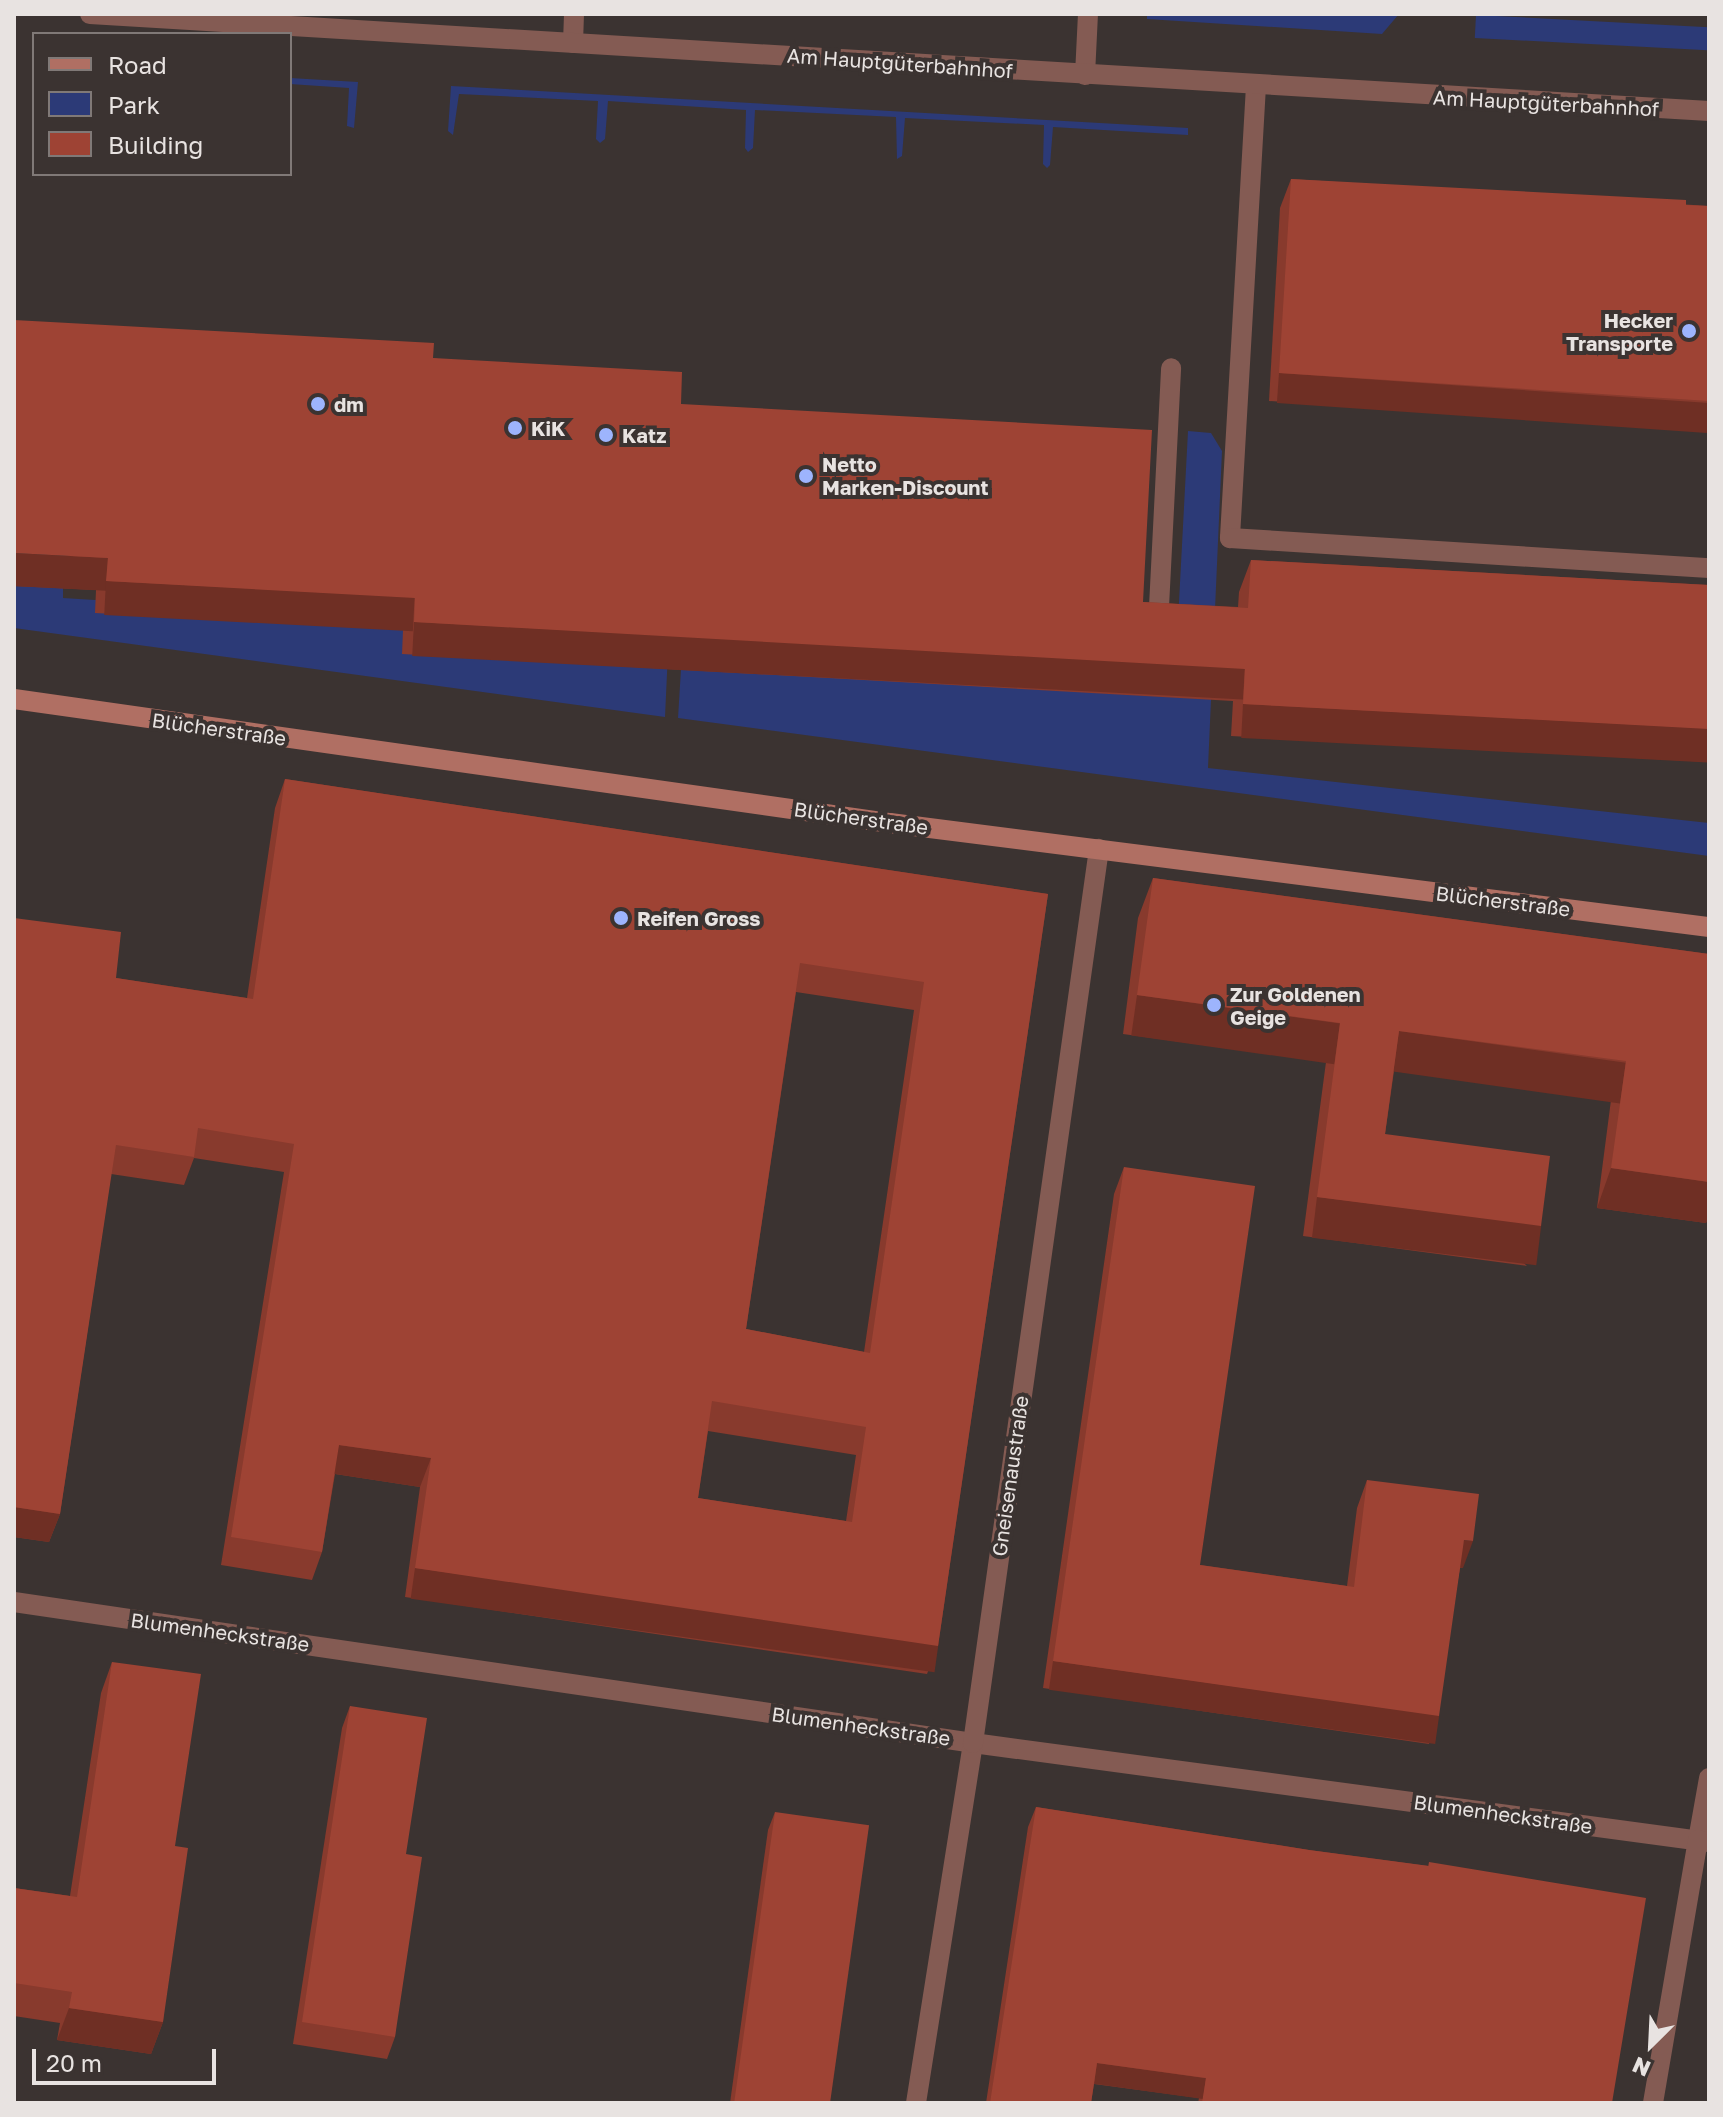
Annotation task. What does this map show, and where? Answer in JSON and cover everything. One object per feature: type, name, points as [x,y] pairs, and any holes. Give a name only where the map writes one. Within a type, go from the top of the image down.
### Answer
[{"type":"main road","name":"Blücherstraße","points":[[14,699],[890,823],[1709,927]]},
{"type":"street","name":"Am Hauptgüterbahnhof","points":[[90,14],[1709,111]]},
{"type":"street","points":[[573,43],[574,14]]},
{"type":"street","points":[[1085,75],[1088,14]]},
{"type":"street","points":[[1256,86],[1230,538],[1709,568]]},
{"type":"street","points":[[1159,607],[1171,368]]},
{"type":"street","name":"Gneisenaustraße","points":[[916,2103],[973,1743],[1099,849]]},
{"type":"street","name":"Blumenheckstraße","points":[[14,1602],[973,1743],[1704,1841]]},
{"type":"street","points":[[1653,2103],[1704,1841],[1709,1778]]},
{"type":"green space","points":[[1147,14],[1399,14],[1382,34],[1147,19]]},
{"type":"green space","points":[[1476,15],[1709,27],[1707,50],[1475,38]]},
{"type":"green space","points":[[292,78],[358,82],[354,128],[347,126],[349,88],[292,84]]},
{"type":"green space","points":[[451,86],[1188,128],[1188,135],[1053,127],[1050,165],[1047,168],[1043,164],[1044,125],[905,118],[902,156],[897,159],[896,117],[755,110],[753,148],[748,152],[745,148],[746,110],[608,101],[605,139],[600,143],[596,139],[598,101],[459,94],[453,135],[448,131]]},
{"type":"green space","points":[[1188,431],[1211,433],[1222,451],[1208,768],[1709,823],[1709,856],[678,718],[686,588],[1174,697]]},
{"type":"green space","points":[[14,586],[63,588],[63,598],[95,600],[671,587],[665,717],[14,628]]},
{"type":"building","points":[[1291,179],[1686,200],[1686,205],[1709,206],[1709,401],[1279,373]]},
{"type":"building","points":[[14,320],[434,343],[433,358],[682,372],[681,404],[1152,430],[1143,602],[1248,608],[1251,560],[1709,585],[1709,729],[1243,704],[1245,669],[414,622],[415,598],[106,581],[108,558],[14,553]]},
{"type":"building","points":[[285,779],[1048,894],[938,1646],[415,1568],[431,1458],[339,1445],[322,1552],[231,1537],[294,1144],[198,1128],[194,1157],[116,1145],[60,1514],[14,1507],[14,918],[121,932],[116,978],[253,999]],"holes":[[[800,963],[924,982],[870,1353],[746,1329]],[[712,1401],[866,1427],[852,1522],[698,1498]]]},
{"type":"building","points":[[1153,878],[1709,954],[1709,1182],[1611,1168],[1626,1061],[1399,1031],[1385,1134],[1550,1156],[1541,1226],[1317,1197],[1340,1023],[1137,995]]},
{"type":"building","points":[[1124,1167],[1255,1186],[1200,1565],[1354,1587],[1367,1480],[1479,1494],[1473,1541],[1464,1540],[1439,1716],[1053,1661]]},
{"type":"building","points":[[112,1662],[201,1674],[175,1846],[188,1848],[163,2022],[69,2008],[72,1992],[14,1983],[14,1888],[77,1897]]},
{"type":"building","points":[[350,1706],[427,1718],[406,1854],[422,1857],[395,2037],[302,2022]]},
{"type":"building","points":[[1036,1807],[1309,1850],[1429,1866],[1429,1862],[1646,1898],[1612,2103],[1202,2103],[1206,2078],[1097,2063],[1091,2103],[990,2103]]},
{"type":"building","points":[[775,1812],[869,1825],[830,2103],[734,2103]]},
{"type":"place","name":"Hecker Transporte","points":[[1689,331]]},
{"type":"place","name":"dm","points":[[318,404]]},
{"type":"place","name":"KiK","points":[[515,428]]},
{"type":"place","name":"Katz","points":[[606,435]]},
{"type":"place","name":"Netto Marken-Discount","points":[[806,476]]},
{"type":"place","name":"Reifen Gross","points":[[621,918]]},
{"type":"place","name":"Zur Goldenen Geige","points":[[1214,1005]]}]
